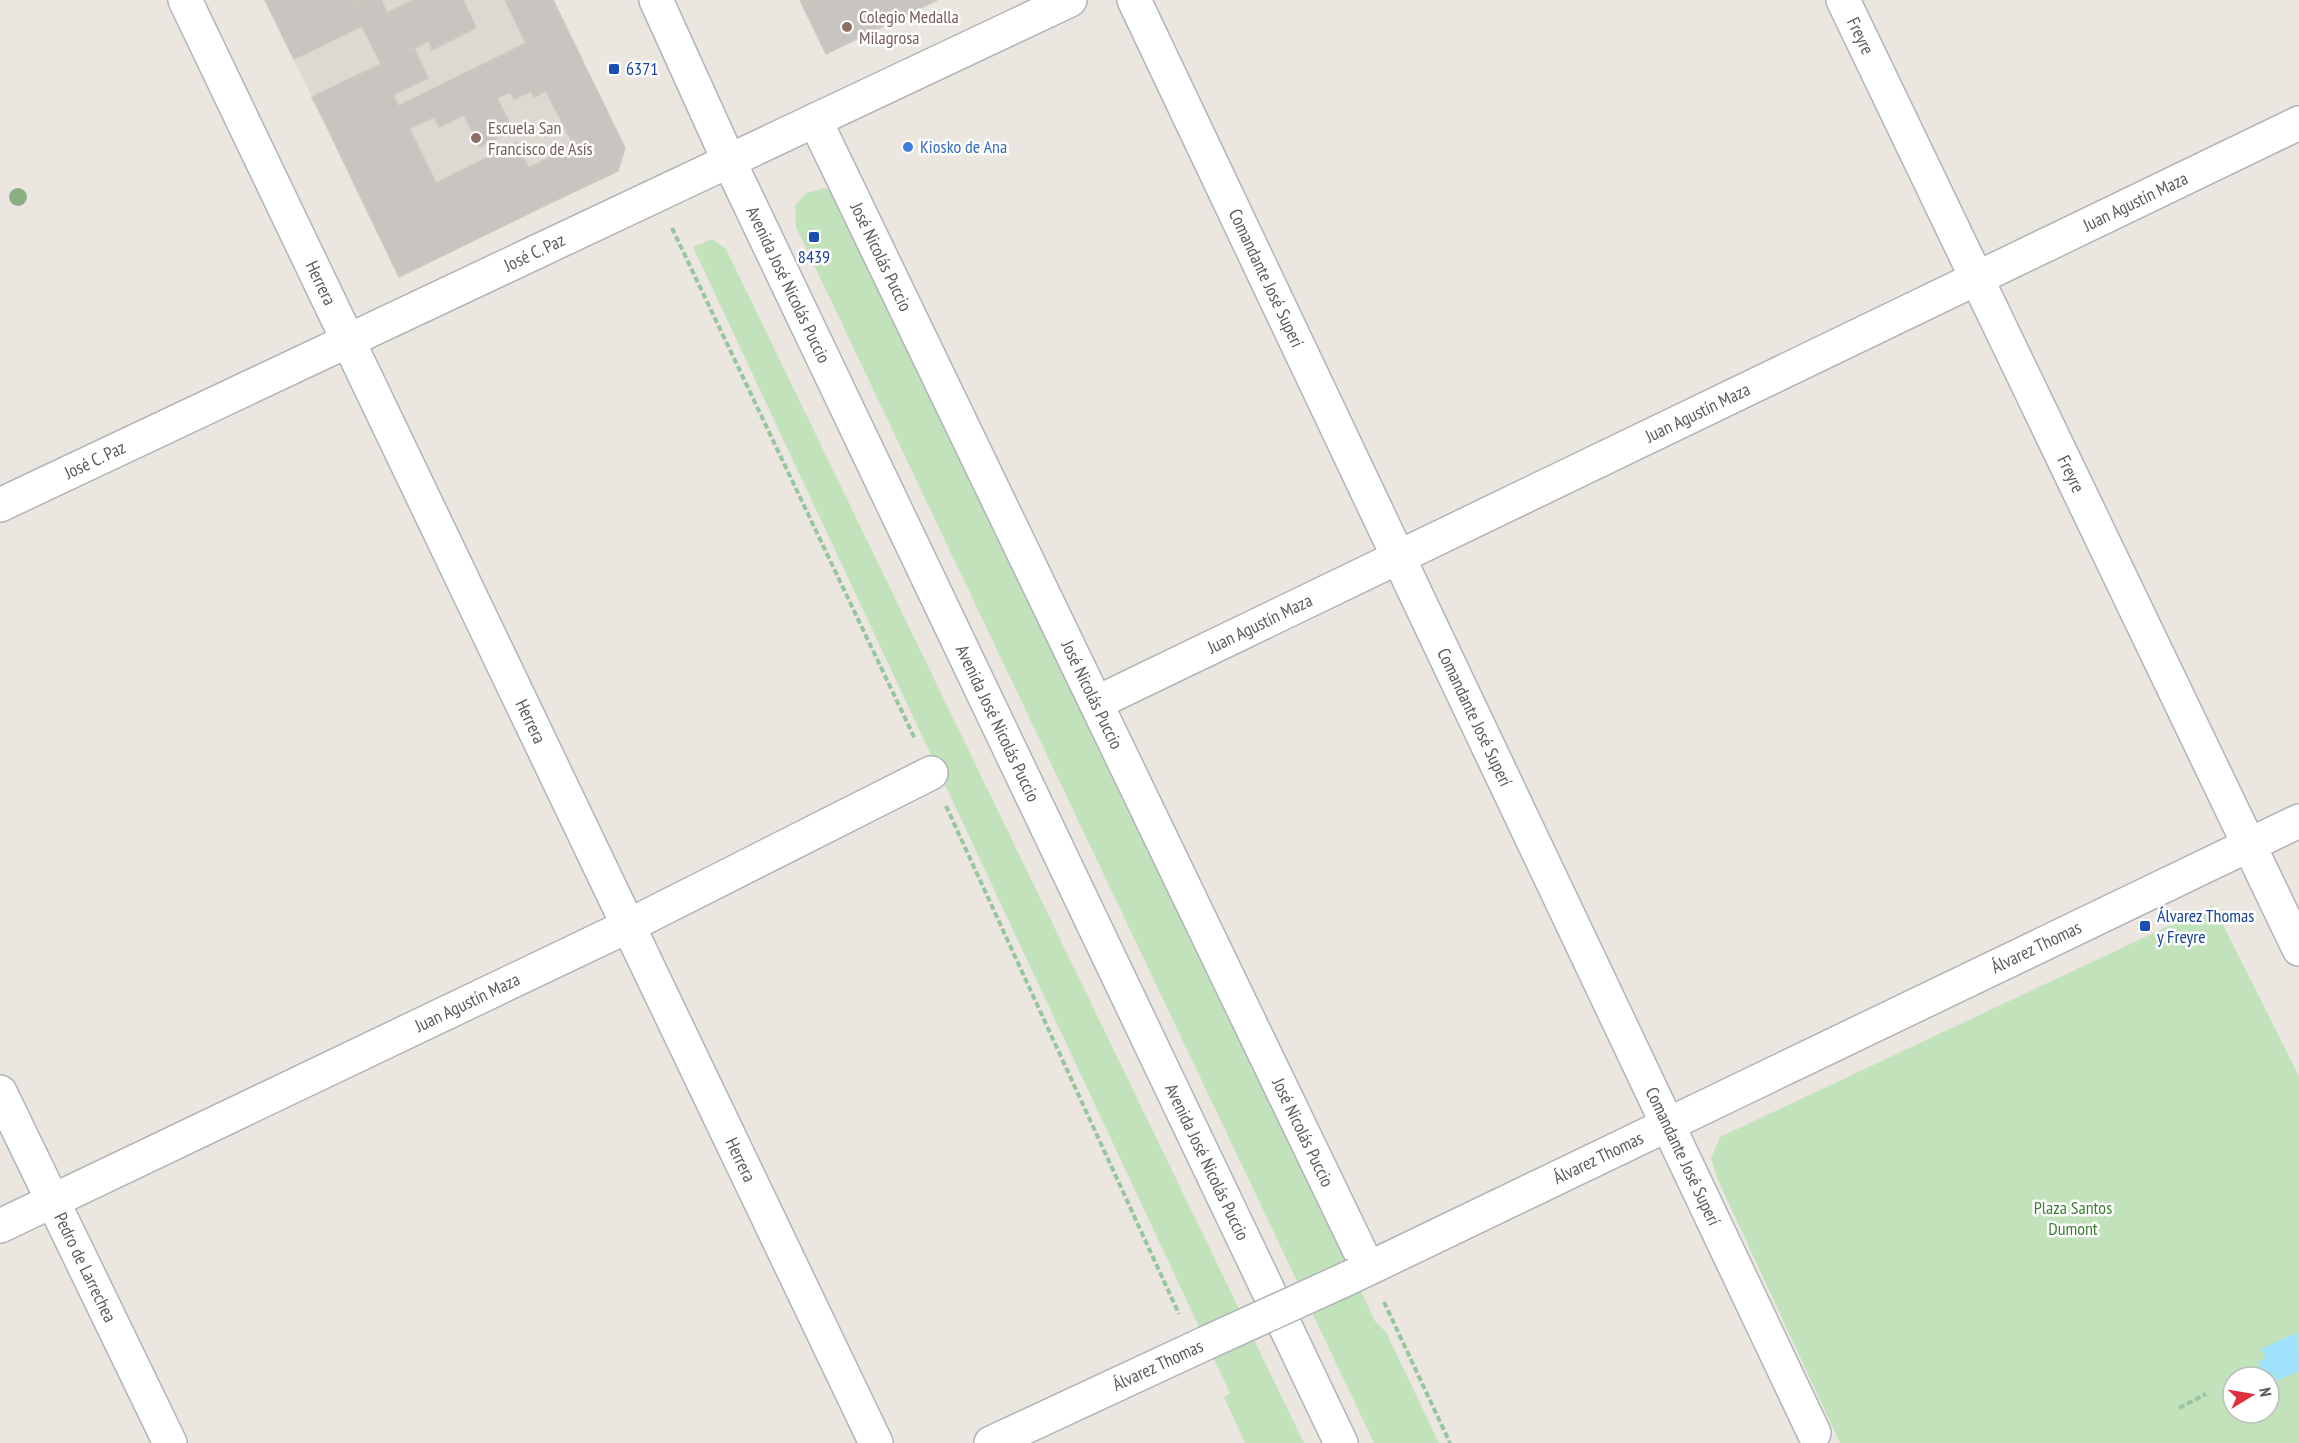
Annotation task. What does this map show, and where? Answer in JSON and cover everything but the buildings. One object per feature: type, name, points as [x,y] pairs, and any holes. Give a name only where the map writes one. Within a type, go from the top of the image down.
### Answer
[{"type":"street","name":"Herrera","points":[[185,0],[876,1443]]},
{"type":"street","name":"Avenida José Nicolás Puccio","points":[[657,0],[729,161],[1341,1443]]},
{"type":"street","name":"José C. Paz","points":[[0,505],[1070,0]]},
{"type":"street","name":"Comandante José Superí","points":[[1134,0],[1814,1433]]},
{"type":"street","name":"Freyre","points":[[1843,0],[2299,949]]},
{"type":"street","name":"José Nicolás Puccio","points":[[815,120],[1096,703],[1362,1272]]},
{"type":"street","name":"Juan Agustín Maza","points":[[1096,703],[2299,123]]},
{"type":"street","name":"Juan Agustín Maza","points":[[0,1226],[628,926],[931,773]]},
{"type":"street","name":"Álvarez Thomas","points":[[991,1443],[1362,1272],[2299,821]]},
{"type":"street","name":"Pedro de Larrechea","points":[[0,1092],[170,1443]]},
{"type":"path","points":[[1362,1272],[1450,1443]]},
{"type":"path","points":[[2179,1408],[2206,1394]]},
{"type":"shaded area","name":"Escuela San Francisco de Asís","points":[[365,0],[553,0],[618,171],[399,277],[284,39]]},
{"type":"green space","points":[[824,188],[837,194],[1375,1321],[1386,1332],[1439,1443],[1374,1443],[796,227],[795,206],[806,193]]},
{"type":"green space","points":[[712,239],[726,249],[1304,1443],[1245,1443],[1224,1397],[1230,1393],[693,247]]},
{"type":"green space","name":"Plaza Santos Dumont","points":[[2213,905],[2299,1076],[2299,1443],[1840,1443],[1717,1178],[1711,1158],[1720,1137]]},
{"type":"water","points":[[2298,1332],[2299,1371],[2281,1379],[2281,1365],[2259,1365],[2258,1362],[2266,1358],[2261,1349]]},
{"type":"place","name":"Colegio Medalla Milagrosa","points":[[847,27]]},
{"type":"place","name":"6371","points":[[614,69]]},
{"type":"place","name":"Escuela San Francisco de Asís","points":[[476,138]]},
{"type":"place","name":"Kiosko de Ana","points":[[908,147]]},
{"type":"place","name":"8439","points":[[814,237]]},
{"type":"place","name":"Álvarez Thomas y Freyre","points":[[2145,926]]}]
